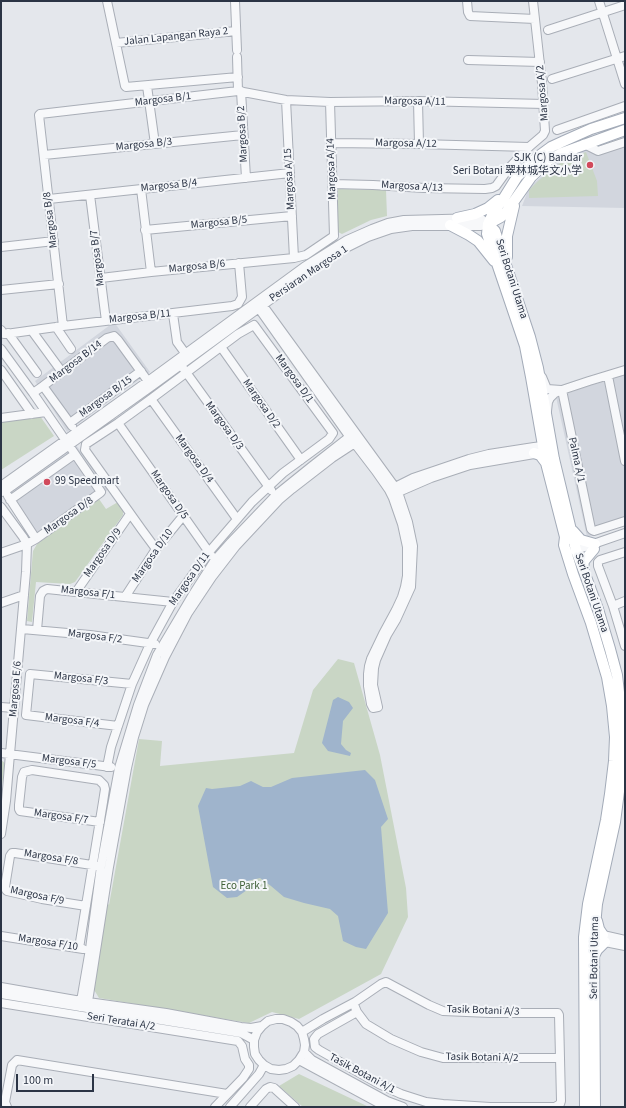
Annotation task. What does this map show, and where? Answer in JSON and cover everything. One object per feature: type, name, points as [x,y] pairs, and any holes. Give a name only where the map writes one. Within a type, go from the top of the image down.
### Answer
[{"type":"main road","points":[[488,224],[494,211],[524,169],[551,147],[591,130],[625,118]]},
{"type":"main road","points":[[488,224],[501,217],[507,211],[531,177],[549,160],[584,144],[625,130]]},
{"type":"main road","points":[[453,222],[488,208],[499,200],[512,186]]},
{"type":"main road","points":[[508,271],[507,236],[515,200]]},
{"type":"main road","points":[[453,222],[478,241],[498,266]]},
{"type":"main road","name":"Seri Botani Utama","points":[[488,224],[487,234],[524,346],[531,377],[542,446],[550,461],[570,526],[576,552],[598,610],[623,700],[623,761],[615,822],[597,904],[591,914]]},
{"type":"main road","name":"Seri Botani Utama","points":[[488,224],[495,231],[530,337],[538,368],[547,417],[542,446]]},
{"type":"main road","points":[[542,446],[540,455],[550,461]]},
{"type":"main road","name":"Seri Botani Utama","points":[[550,461],[565,537],[564,545],[608,677],[615,737],[614,761],[606,820],[591,914],[584,937],[583,946],[585,1107]]},
{"type":"main road","points":[[570,526],[581,540],[595,546],[586,558],[583,570]]},
{"type":"main road","points":[[565,537],[571,550],[576,552],[573,560],[575,570],[573,574]]},
{"type":"main road","points":[[583,946],[587,941],[601,938],[599,929],[591,914]]},
{"type":"main road","name":"Seri Botani Utama","points":[[595,1107],[594,956],[601,938]]},
{"type":"street","points":[[107,1],[126,88],[238,77]]},
{"type":"street","name":"Margosa B/2","points":[[236,1],[238,77],[246,178]]},
{"type":"street","points":[[467,1],[470,16],[536,19]]},
{"type":"street","name":"Margosa A/2","points":[[492,188],[496,186],[509,168],[543,135],[545,131],[544,104],[534,1]]},
{"type":"street","points":[[599,1],[602,13],[621,57],[625,84]]},
{"type":"street","points":[[548,30],[625,5]]},
{"type":"street","name":"Jalan Lapangan Raya 2","points":[[116,43],[236,31]]},
{"type":"street","points":[[552,79],[621,57]]},
{"type":"street","points":[[468,60],[540,62]]},
{"type":"street","points":[[147,86],[155,144]]},
{"type":"street","name":"Margosa B/1","points":[[39,115],[240,91],[286,100]]},
{"type":"street","name":"Margosa A/11","points":[[286,100],[330,102],[544,104]]},
{"type":"street","name":"Margosa A/15","points":[[286,100],[294,258]]},
{"type":"street","name":"Margosa A/14","points":[[330,102],[334,236]]},
{"type":"street","points":[[418,102],[419,144]]},
{"type":"street","points":[[558,130],[625,106]]},
{"type":"street","name":"Margosa B/8","points":[[39,115],[59,284],[60,327]]},
{"type":"street","name":"Margosa B/3","points":[[44,155],[243,135]]},
{"type":"street","points":[[584,144],[598,151],[625,142]]},
{"type":"street","name":"Margosa A/12","points":[[332,143],[529,147]]},
{"type":"street","name":"Margosa B/4","points":[[49,199],[290,174]]},
{"type":"street","name":"Margosa A/13","points":[[333,184],[424,188],[492,188]]},
{"type":"street","points":[[141,189],[150,272]]},
{"type":"street","name":"Margosa B/7","points":[[90,195],[106,321]]},
{"type":"street","name":"Margosa B/5","points":[[145,230],[292,216]]},
{"type":"street","name":"Persiaran Margosa 1","points":[[66,442],[76,431],[180,364],[262,307],[342,246],[391,229],[453,222],[481,226],[488,224]]},
{"type":"street","points":[[334,236],[342,246]]},
{"type":"street","name":"Margosa B/6","points":[[101,278],[294,258],[306,255],[334,236]]},
{"type":"street","points":[[1,247],[54,241]]},
{"type":"street","name":"Margosa B/11","points":[[5,332],[32,331],[232,306],[238,304],[242,297],[239,263]]},
{"type":"street","points":[[1,290],[59,284]]},
{"type":"street","points":[[262,307],[393,491],[407,547],[409,576],[408,587],[396,620],[387,635],[376,660],[373,686],[378,707],[373,708],[368,686],[368,674],[371,659],[408,587]]},
{"type":"street","name":"Persiaran Margosa 1","points":[[2,489],[150,383],[185,353],[262,307]]},
{"type":"street","points":[[173,314],[177,342],[185,353]]},
{"type":"street","name":"Margosa D/1","points":[[220,347],[254,325],[333,433]]},
{"type":"street","points":[[60,327],[71,349]]},
{"type":"street","points":[[32,331],[62,372]]},
{"type":"street","points":[[5,332],[37,373]]},
{"type":"street","name":"Margosa B/14","points":[[33,393],[107,338],[114,336],[150,383]]},
{"type":"street","points":[[156,549],[85,450],[85,447],[86,444],[152,399],[220,347]]},
{"type":"street","name":"Margosa D/2","points":[[220,347],[301,460]]},
{"type":"street","points":[[1,349],[75,454],[10,500]]},
{"type":"street","name":"Margosa D/3","points":[[180,364],[268,487],[276,495]]},
{"type":"street","points":[[538,368],[547,388],[562,390]]},
{"type":"street","points":[[547,417],[548,402],[555,393],[625,370]]},
{"type":"street","name":"Margosa B/15","points":[[70,423],[141,371]]},
{"type":"street","points":[[2,373],[32,414]]},
{"type":"street","points":[[608,376],[625,461]]},
{"type":"street","points":[[43,386],[76,431]]},
{"type":"street","name":"Palma A/1","points":[[562,390],[592,530],[594,531],[625,521]]},
{"type":"street","name":"Margosa D/4","points":[[152,399],[237,519]]},
{"type":"street","points":[[1,418],[46,412]]},
{"type":"street","name":"Margosa D/5","points":[[118,423],[218,563]]},
{"type":"street","name":"Margosa D/11","points":[[107,767],[111,747],[132,684],[150,644],[172,602],[209,552],[252,502],[283,474],[329,439],[333,433]]},
{"type":"street","points":[[79,948],[86,906],[101,866],[138,705],[150,674],[192,596],[276,495],[355,438]]},
{"type":"street","points":[[218,563],[279,500],[355,438]]},
{"type":"street","points":[[393,491],[414,481],[470,462],[542,446]]},
{"type":"street","name":"Margosa D/8","points":[[1,553],[25,541],[36,539],[101,492],[75,454]]},
{"type":"street","points":[[2,489],[36,539]]},
{"type":"street","points":[[1,507],[25,541]]},
{"type":"street","name":"Margosa D/9","points":[[76,592],[130,514]]},
{"type":"street","name":"Margosa D/10","points":[[125,597],[156,549],[183,516]]},
{"type":"street","points":[[595,546],[625,533]]},
{"type":"street","points":[[576,552],[625,538]]},
{"type":"street","name":"Margosa E/6","points":[[1,834],[22,628],[26,572],[25,541]]},
{"type":"street","points":[[625,552],[598,562],[598,566],[613,606],[625,646]]},
{"type":"street","name":"Margosa F/1","points":[[37,630],[40,596],[43,591],[47,589],[172,602]]},
{"type":"street","points":[[1,603],[24,595]]},
{"type":"street","points":[[613,606],[625,602]]},
{"type":"street","name":"Margosa F/2","points":[[22,628],[165,647]]},
{"type":"street","name":"Margosa F/3","points":[[26,715],[30,674],[132,684]]},
{"type":"street","points":[[1,707],[14,708]]},
{"type":"street","name":"Margosa F/4","points":[[26,715],[118,726]]},
{"type":"street","name":"Margosa F/5","points":[[1,753],[123,768]]},
{"type":"street","name":"Margosa F/7","points":[[32,770],[99,780],[106,789],[100,822],[20,811],[20,789],[24,772],[32,770]]},
{"type":"street","points":[[84,1004],[93,950],[101,866],[100,822]]},
{"type":"street","name":"Margosa F/8","points":[[7,872],[10,856],[15,853],[101,866]]},
{"type":"street","name":"Margosa F/9","points":[[7,872],[5,889],[8,892],[86,906]]},
{"type":"street","name":"Margosa F/10","points":[[1,936],[93,950]]},
{"type":"street","points":[[601,938],[625,940]]},
{"type":"street","points":[[601,938],[625,946]]},
{"type":"street","name":"Tasik Botani A/3","points":[[353,1003],[386,982],[443,1011],[558,1013],[560,1058]]},
{"type":"street","points":[[1,987],[13,993]]},
{"type":"street","points":[[1,994],[13,993],[84,1004],[241,1033],[254,1040]]},
{"type":"street","name":"Seri Teratai A/2","points":[[1,1003],[236,1040],[240,1043],[249,1068],[247,1073],[227,1094]]},
{"type":"street","points":[[302,1032],[353,1003]]},
{"type":"street","name":"Tasik Botani A/2","points":[[353,1003],[357,1012],[366,1024],[391,1039],[421,1052],[443,1058],[560,1058]]},
{"type":"street","points":[[84,1004],[166,1013],[241,1027],[251,1028],[262,1026]]},
{"type":"street","name":"Tasik Botani A/1","points":[[357,1012],[318,1034],[314,1039],[315,1047],[373,1081],[401,1094],[426,1102],[490,1107],[555,1106],[560,1104],[561,1101],[560,1058]]},
{"type":"street","points":[[283,1019],[297,1026],[302,1032],[305,1045],[304,1052],[294,1066],[279,1070],[267,1067],[259,1060],[255,1054],[254,1040],[257,1032],[262,1026],[268,1021],[283,1019]]},
{"type":"street","points":[[304,1052],[312,1060],[398,1106]]},
{"type":"street","points":[[7,1107],[5,1102],[12,1064],[17,1060],[227,1094]]},
{"type":"street","points":[[299,1060],[386,1107]]},
{"type":"street","points":[[230,1107],[267,1067]]},
{"type":"street","points":[[236,1107],[267,1067]]},
{"type":"street","points":[[250,1107],[266,1089],[270,1087],[274,1088],[295,1107]]},
{"type":"street","points":[[215,1107],[227,1094]]},
{"type":"shaded area","name":"SJK (C) Bandar Seri Botani 翠林城华文小学","points":[[625,134],[625,208],[522,206],[529,188],[563,158]]},
{"type":"shaded area","points":[[114,322],[150,372],[67,432],[35,381]]},
{"type":"shaded area","points":[[625,374],[625,525],[587,537],[556,397]]},
{"type":"shaded area","points":[[76,445],[109,489],[36,541],[4,496]]},
{"type":"green space","points":[[586,152],[597,181],[598,196],[529,198],[529,190],[538,181],[563,161]]},
{"type":"green space","points":[[338,189],[386,190],[387,216],[371,220],[342,234],[338,232]]},
{"type":"green space","points":[[40,416],[54,436],[1,470],[1,421]]},
{"type":"green space","points":[[99,499],[106,509],[118,502],[123,509],[123,515],[75,582],[70,584],[36,582],[32,622],[27,621],[33,551],[37,544]]},
{"type":"green space","name":"Eco Park 1","points":[[338,659],[354,663],[380,755],[406,888],[408,917],[381,974],[299,1019],[272,1012],[249,1023],[99,998],[93,988],[107,902],[109,905],[139,739],[162,741],[160,766],[294,753],[313,690]]},
{"type":"green space","points":[[1,760],[5,763],[1,794]]},
{"type":"green space","points":[[299,1074],[369,1107],[303,1107],[279,1086]]},
{"type":"water","points":[[338,697],[349,702],[353,708],[343,721],[341,744],[351,753],[350,756],[328,751],[322,743],[333,700]]},
{"type":"water","points":[[365,770],[375,780],[388,819],[381,827],[388,913],[366,949],[356,947],[343,941],[338,916],[330,909],[284,897],[260,878],[247,881],[247,890],[237,897],[227,898],[213,887],[198,806],[206,788],[212,789],[240,786],[251,781],[263,787],[271,787],[292,778]]},
{"type":"place","name":"SJK (C) Bandar Seri Botani 翠林城华文小学","points":[[590,165]]},
{"type":"place","name":"99 Speedmart","points":[[47,482]]}]
